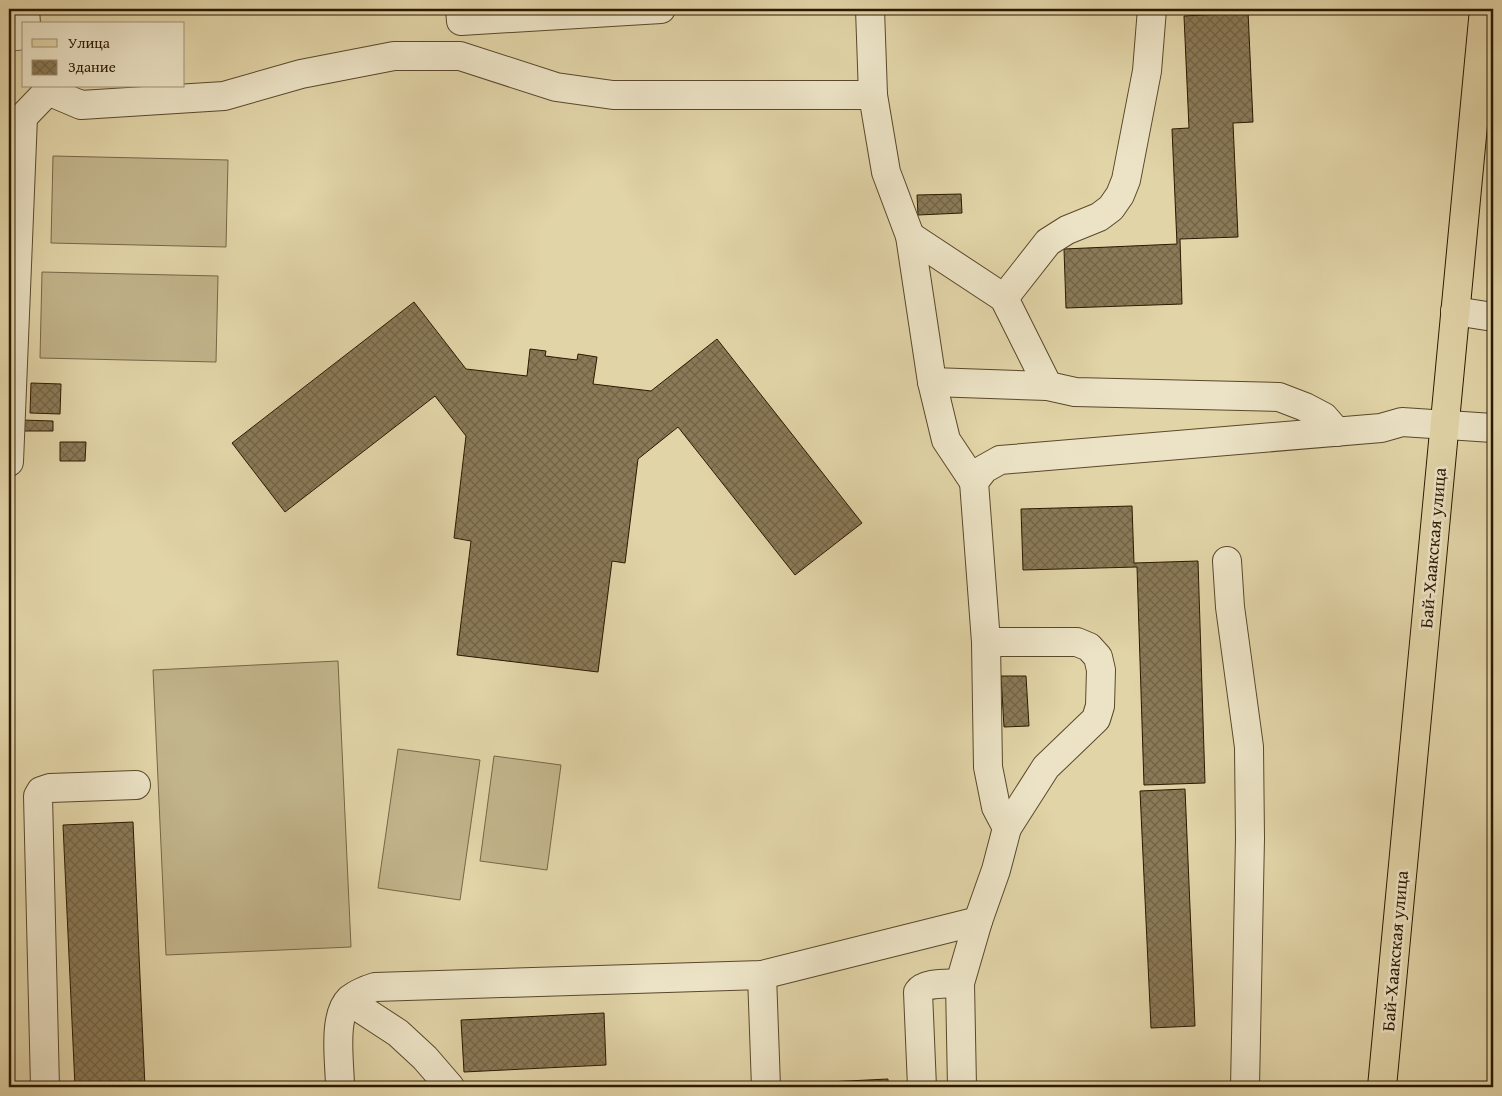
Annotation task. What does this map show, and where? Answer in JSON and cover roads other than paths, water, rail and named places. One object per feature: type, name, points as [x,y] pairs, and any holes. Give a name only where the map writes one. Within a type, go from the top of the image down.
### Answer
[{"type":"main road","name":"Бай-Хаакская улица","points":[[1382,1087],[1455,311],[1486,58],[1484,9]]},
{"type":"street","points":[[25,9],[26,22]]},
{"type":"street","points":[[460,56],[460,15],[661,9]]},
{"type":"street","points":[[870,9],[873,95],[886,172],[910,236],[932,382],[946,440],[974,482],[986,642],[988,767],[996,807],[1007,828]]},
{"type":"street","points":[[1004,298],[1048,242],[1067,230],[1099,216],[1111,208],[1120,195],[1126,180],[1147,71],[1152,9]]},
{"type":"street","points":[[9,37],[22,35]]},
{"type":"street","points":[[9,462],[23,117],[47,89],[81,104],[224,96],[302,74],[394,56],[460,56],[556,87],[612,95],[873,95]]},
{"type":"street","points":[[910,236],[1004,298],[1048,386]]},
{"type":"street","points":[[1455,311],[1493,316]]},
{"type":"street","points":[[932,382],[1048,386],[1075,392],[1279,397],[1324,417],[1337,432]]},
{"type":"street","points":[[974,482],[984,469],[1000,460],[1381,428],[1402,422],[1493,428]]},
{"type":"street","points":[[1227,561],[1230,607],[1249,747],[1250,838],[1245,1087]]},
{"type":"street","points":[[962,1087],[960,984],[978,920],[996,870],[1007,828],[1046,767],[1096,719],[1100,706],[1101,670],[1098,657],[1089,647],[1077,642],[986,642]]},
{"type":"street","points":[[45,1087],[38,796],[41,791],[50,788],[136,785]]},
{"type":"street","points":[[340,1087],[339,1030],[342,1013],[349,1001],[360,992],[375,987],[762,975],[978,920]]},
{"type":"street","points":[[762,975],[766,1087]]},
{"type":"street","points":[[922,1087],[918,992],[920,988],[926,986],[960,984]]},
{"type":"street","points":[[349,1001],[398,1033],[425,1058],[450,1087]]}]
